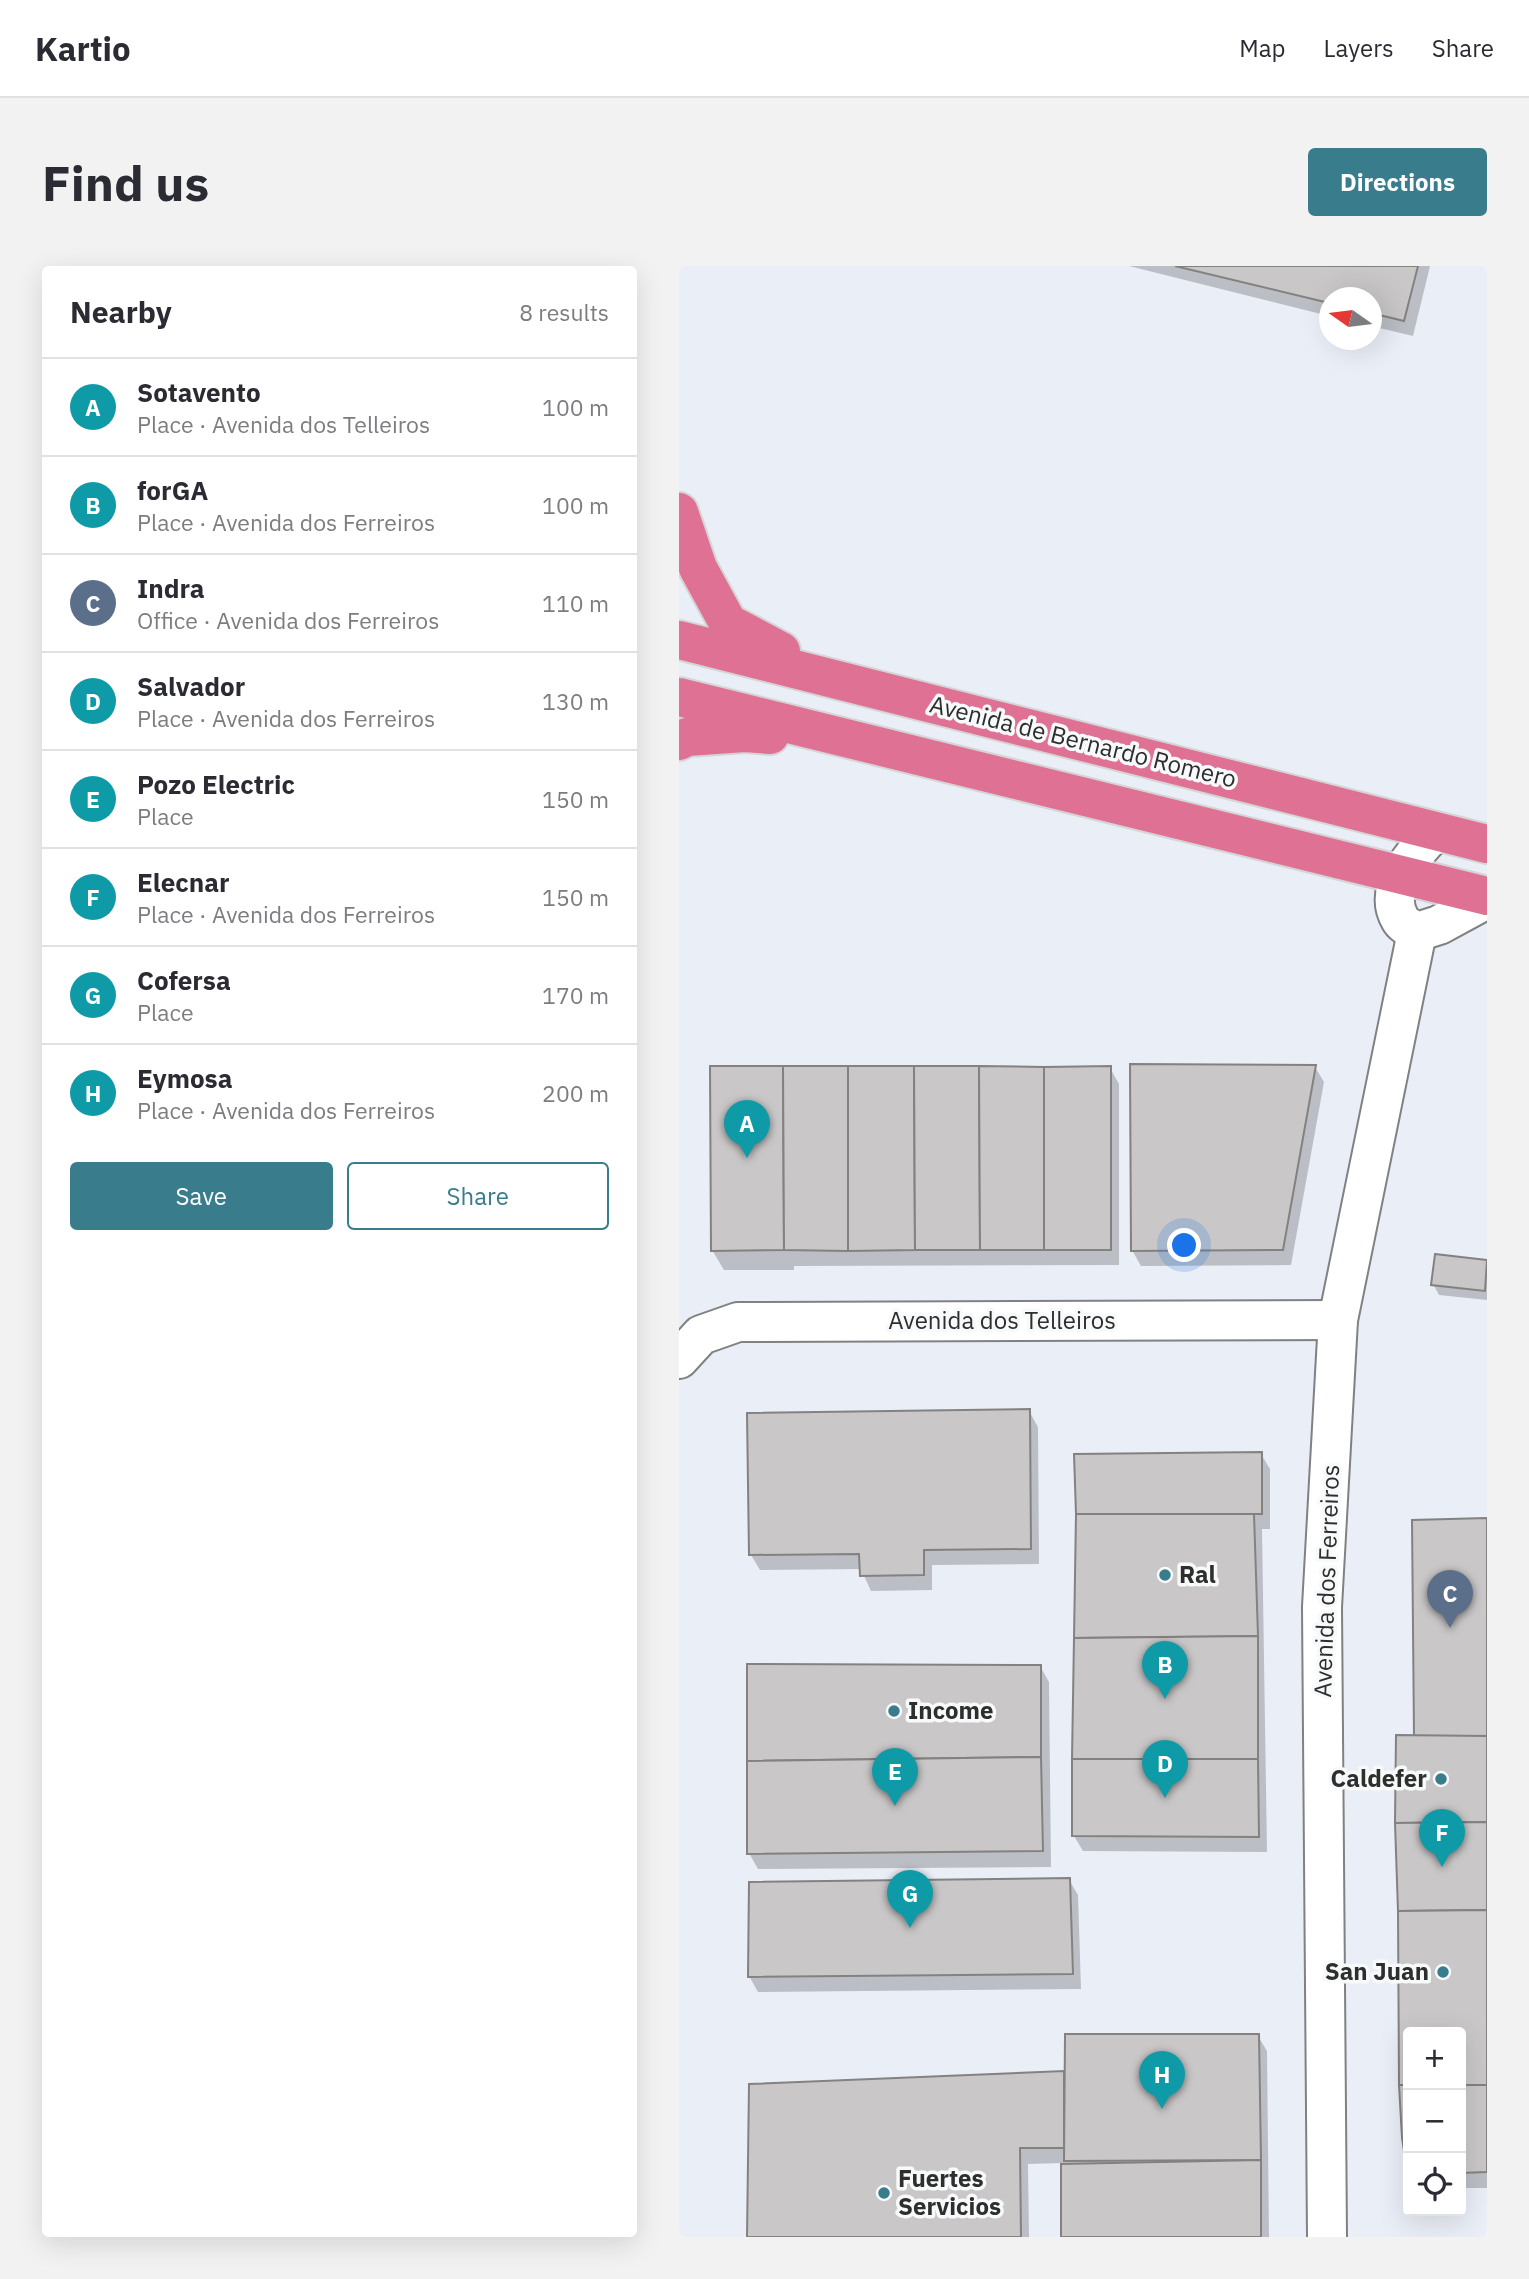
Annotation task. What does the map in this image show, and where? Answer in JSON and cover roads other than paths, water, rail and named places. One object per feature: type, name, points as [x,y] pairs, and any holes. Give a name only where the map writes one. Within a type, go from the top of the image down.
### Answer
[{"type":"highway","points":[[679,512],[698,568],[728,623],[798,660],[887,692]]},
{"type":"highway","name":"Avenida de Bernardo Romero","points":[[679,640],[1487,844]]},
{"type":"highway","points":[[679,697],[1487,897]]},
{"type":"highway","points":[[679,741],[687,737],[745,733],[874,745]]},
{"type":"street","points":[[1435,832],[1416,851],[1402,876],[1395,907],[1401,921],[1417,932],[1439,925],[1487,897]]},
{"type":"street","name":"Avenida dos Ferreiros","points":[[1327,2237],[1322,1607],[1338,1320],[1417,932]]},
{"type":"street","name":"Avenida dos Telleiros","points":[[679,1359],[701,1335],[737,1322],[1338,1320]]},
{"type":"place","name":"Sotavento","points":[[747,1158]]},
{"type":"place","name":"Ral","points":[[1165,1575]]},
{"type":"place","name":"Indra","points":[[1450,1628]]},
{"type":"place","name":"forGA","points":[[1165,1699]]},
{"type":"place","name":"Income","points":[[894,1711]]},
{"type":"place","name":"Caldefer","points":[[1441,1779]]},
{"type":"place","name":"Salvador","points":[[1165,1798]]},
{"type":"place","name":"Pozo Electric","points":[[895,1806]]},
{"type":"place","name":"Elecnar","points":[[1442,1867]]},
{"type":"place","name":"Cofersa","points":[[910,1928]]},
{"type":"place","name":"San Juan","points":[[1443,1972]]},
{"type":"place","name":"Eymosa","points":[[1162,2109]]},
{"type":"place","name":"Fuertes Servicios","points":[[884,2193]]}]
